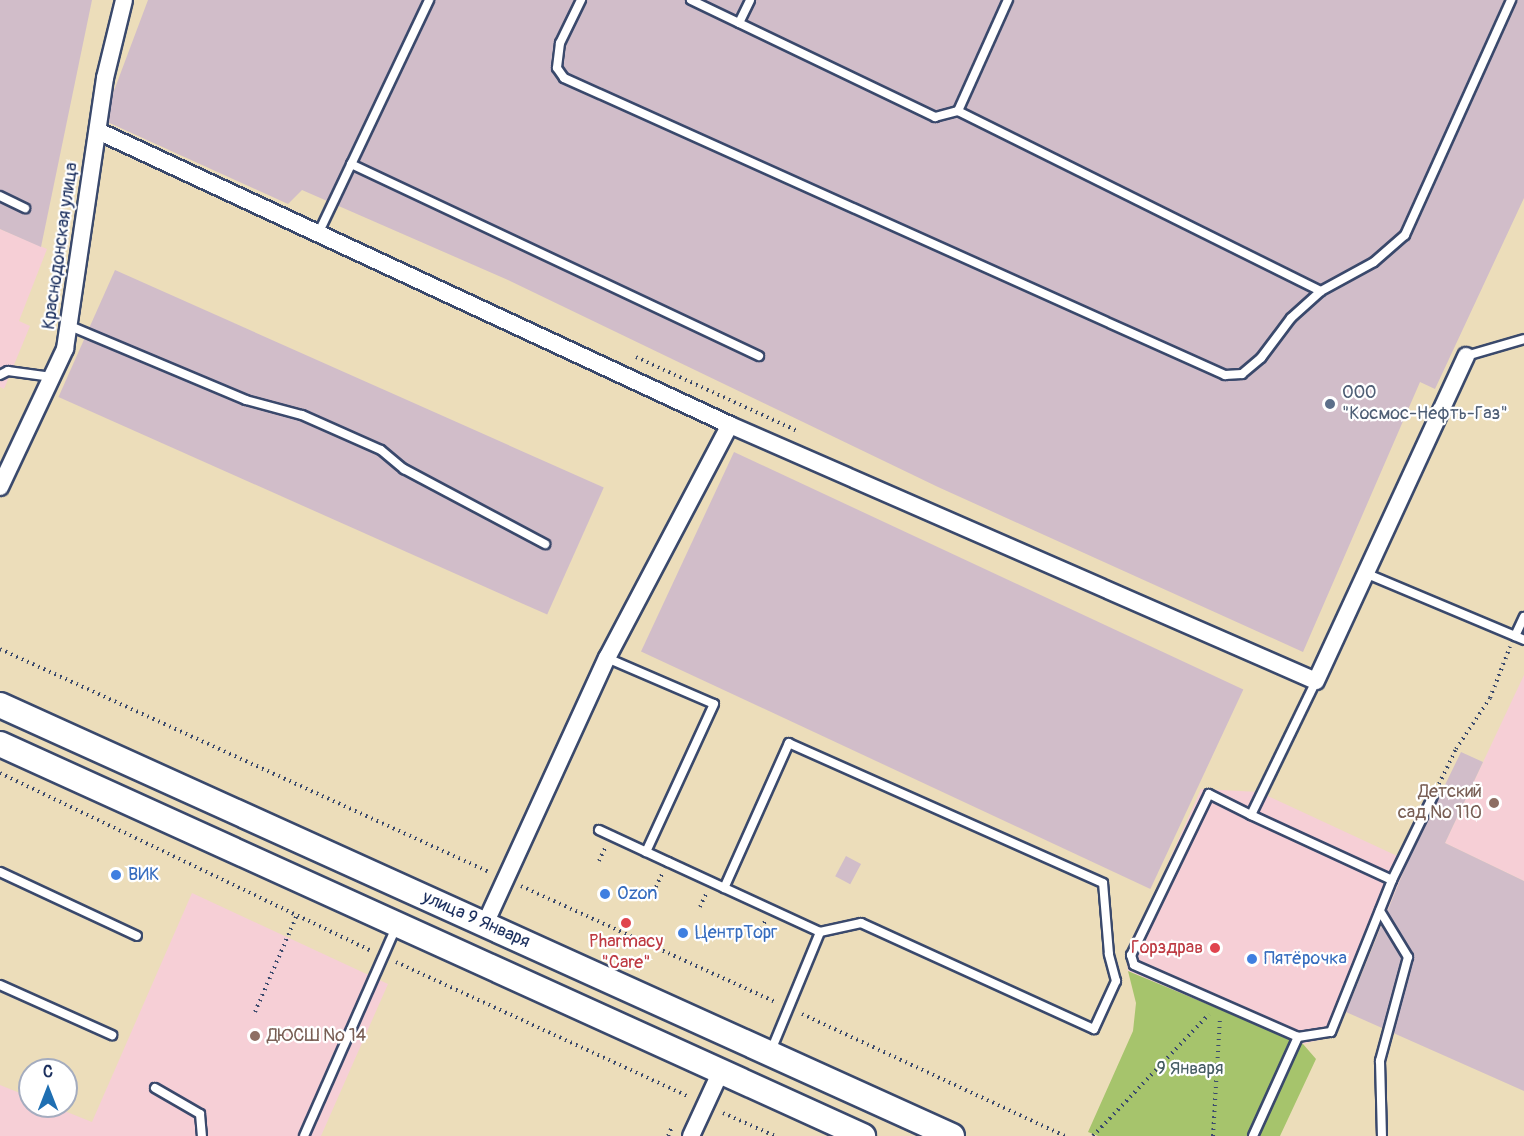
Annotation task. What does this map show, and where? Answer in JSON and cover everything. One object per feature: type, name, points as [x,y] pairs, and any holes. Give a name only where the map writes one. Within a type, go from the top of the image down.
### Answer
[{"type":"main road","name":"улица 9 Января","points":[[0,705],[952,1136]]},
{"type":"main road","name":"улица 9 Января","points":[[0,744],[863,1136]]},
{"type":"street","name":"Краснодонская улица","points":[[0,487],[65,348],[105,78],[124,0]]},
{"type":"street","points":[[98,130],[730,425],[1316,681],[1467,356]]},
{"type":"street","points":[[485,924],[607,658],[730,425]]},
{"type":"street","points":[[691,1136],[721,1071]]},
{"type":"lane","points":[[318,234],[429,0]]},
{"type":"lane","points":[[581,0],[560,43],[557,68],[564,78],[1225,375],[1242,374],[1261,358],[1291,318],[1321,291],[1374,262],[1405,235],[1511,0]]},
{"type":"lane","points":[[691,0],[935,117],[958,111],[1321,291]]},
{"type":"lane","points":[[739,23],[750,0]]},
{"type":"lane","points":[[958,111],[1008,0]]},
{"type":"lane","points":[[351,164],[759,356]]},
{"type":"lane","points":[[0,196],[25,208]]},
{"type":"lane","points":[[70,326],[224,391],[302,415],[381,450],[404,470],[545,544]]},
{"type":"lane","points":[[1467,356],[1524,339]]},
{"type":"lane","points":[[0,375],[8,371],[52,377]]},
{"type":"lane","points":[[1365,573],[1524,640]]},
{"type":"lane","points":[[1515,636],[1524,617]]},
{"type":"lane","points":[[607,658],[714,704],[646,852]]},
{"type":"lane","points":[[1251,815],[1316,681]]},
{"type":"lane","points":[[599,830],[646,852],[724,888],[820,932],[861,923],[1095,1029],[1116,981],[1109,954],[1103,883],[789,743],[724,888]]},
{"type":"lane","points":[[1392,880],[1209,794],[1131,955],[1134,965],[1299,1037],[1331,1032],[1392,880],[1433,796]]},
{"type":"lane","points":[[0,872],[137,936]]},
{"type":"lane","points":[[1380,911],[1408,957],[1380,1061],[1382,1136]]},
{"type":"lane","points":[[304,1136],[397,924]]},
{"type":"lane","points":[[770,1053],[820,932]]},
{"type":"lane","points":[[0,985],[111,1035]]},
{"type":"lane","points":[[1253,1136],[1299,1037]]},
{"type":"lane","points":[[155,1088],[200,1114],[202,1136]]},
{"type":"path","points":[[1433,796],[1456,749],[1490,698],[1515,636]]},
{"type":"path","points":[[0,649],[1065,1136]]},
{"type":"path","points":[[255,1012],[297,915]]},
{"type":"path","points":[[1093,1136],[1221,1001]]},
{"type":"path","points":[[1213,1136],[1221,1001]]},
{"type":"shaded area","points":[[0,0],[92,0],[41,247],[0,229]]},
{"type":"shaded area","points":[[148,0],[1524,0],[1524,198],[1435,389],[1420,382],[1303,652],[938,487],[508,280],[302,190],[288,204],[103,120]]},
{"type":"shaded area","points":[[0,229],[47,249],[19,321],[30,326],[4,389],[0,387]]},
{"type":"shaded area","points":[[115,270],[604,488],[547,615],[58,397]]},
{"type":"shaded area","points":[[734,452],[1243,690],[1150,889],[641,651]]},
{"type":"shaded area","name":"Детский сад № 110","points":[[1524,675],[1524,881],[1445,843]]},
{"type":"shaded area","points":[[1461,752],[1483,762],[1445,843],[1524,881],[1524,1091],[1346,1012],[1408,861]]},
{"type":"shaded area","points":[[1201,789],[1259,792],[1408,861],[1335,1036],[1303,1044],[1128,971],[1126,957]]},
{"type":"shaded area","points":[[846,856],[861,864],[850,884],[835,876]]},
{"type":"shaded area","points":[[192,893],[388,984],[321,1136],[0,1136],[0,1085],[18,1092],[18,1118],[78,1116],[92,1122]]},
{"type":"green space","name":"9 Января","points":[[1128,971],[1303,1044],[1316,1059],[1280,1136],[1098,1136],[1088,1132],[1133,1031],[1136,1003]]},
{"type":"place","name":"ООО \"Космос-Нефть-Газ\"","points":[[1330,404]]},
{"type":"place","name":"Детский сад № 110","points":[[1494,803]]},
{"type":"place","name":"ВИК","points":[[116,875]]},
{"type":"place","name":"Ozon","points":[[605,894]]},
{"type":"place","name":"Pharmacy \"Care\"","points":[[626,923]]},
{"type":"place","name":"ЦентрТорг","points":[[683,933]]},
{"type":"place","name":"Горздрав","points":[[1215,948]]},
{"type":"place","name":"Пятёрочка","points":[[1252,959]]},
{"type":"place","name":"ДЮСШ № 14","points":[[255,1036]]}]
